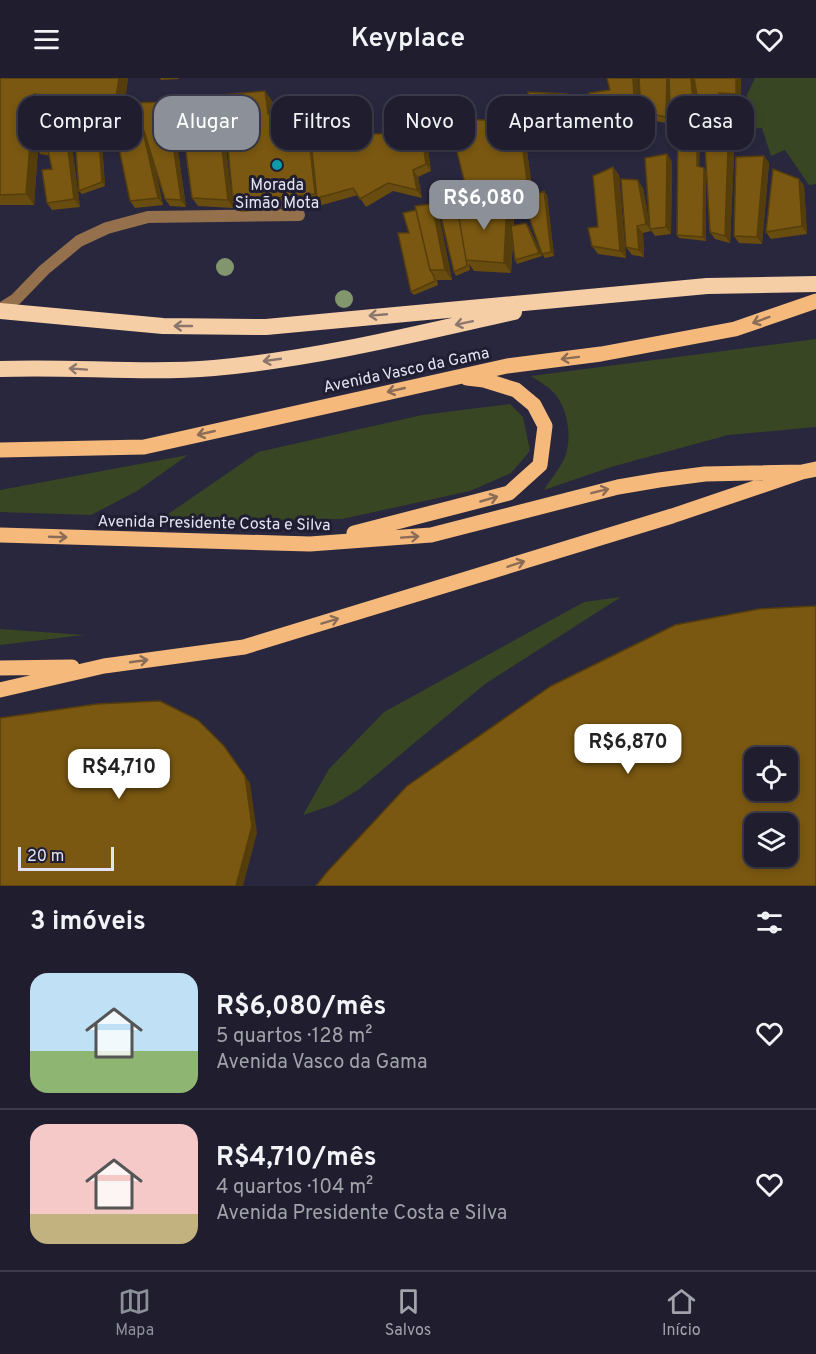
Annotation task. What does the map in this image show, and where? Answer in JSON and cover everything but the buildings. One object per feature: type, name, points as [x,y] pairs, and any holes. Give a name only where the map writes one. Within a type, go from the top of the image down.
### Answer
[{"type":"highway","points":[[0,310],[163,326],[266,327],[707,286],[816,284]]},
{"type":"highway","points":[[0,369],[50,368],[106,371],[213,368],[280,360],[368,344],[582,297]]},
{"type":"main road","name":"Avenida Vasco da Gama","points":[[0,450],[144,447],[507,366],[601,354],[735,329],[816,301]]},
{"type":"main road","points":[[310,544],[462,507],[509,493],[540,465],[545,426],[534,405],[516,390],[484,380],[453,377]]},
{"type":"main road","points":[[0,690],[104,666],[244,647],[672,516],[809,470]]},
{"type":"main road","name":"Avenida Presidente Costa e Silva","points":[[0,535],[310,544],[443,533],[618,487],[659,480],[705,474],[809,470]]},
{"type":"main road","points":[[0,668],[104,666]]},
{"type":"street","points":[[0,310],[16,299],[44,270],[79,241],[107,228],[148,217],[299,215]]},
{"type":"green space","points":[[755,78],[816,78],[816,184],[809,185],[785,150],[771,156],[762,128],[754,129],[754,96],[747,95]]},
{"type":"green space","points":[[816,339],[816,427],[728,435],[611,467],[544,490],[560,467],[567,451],[568,424],[559,399],[549,388],[531,376]]},
{"type":"green space","points":[[510,404],[523,417],[530,451],[511,473],[470,491],[342,519],[158,521],[258,452],[422,415]]},
{"type":"green space","points":[[188,455],[137,491],[91,515],[0,512],[0,490]]},
{"type":"green space","points":[[621,597],[485,684],[358,790],[333,805],[303,815],[329,769],[384,712],[584,602]]},
{"type":"green space","points":[[0,629],[84,635],[0,645]]},
{"type":"place","name":"Morada Simão Mota","points":[[277,165]]}]
